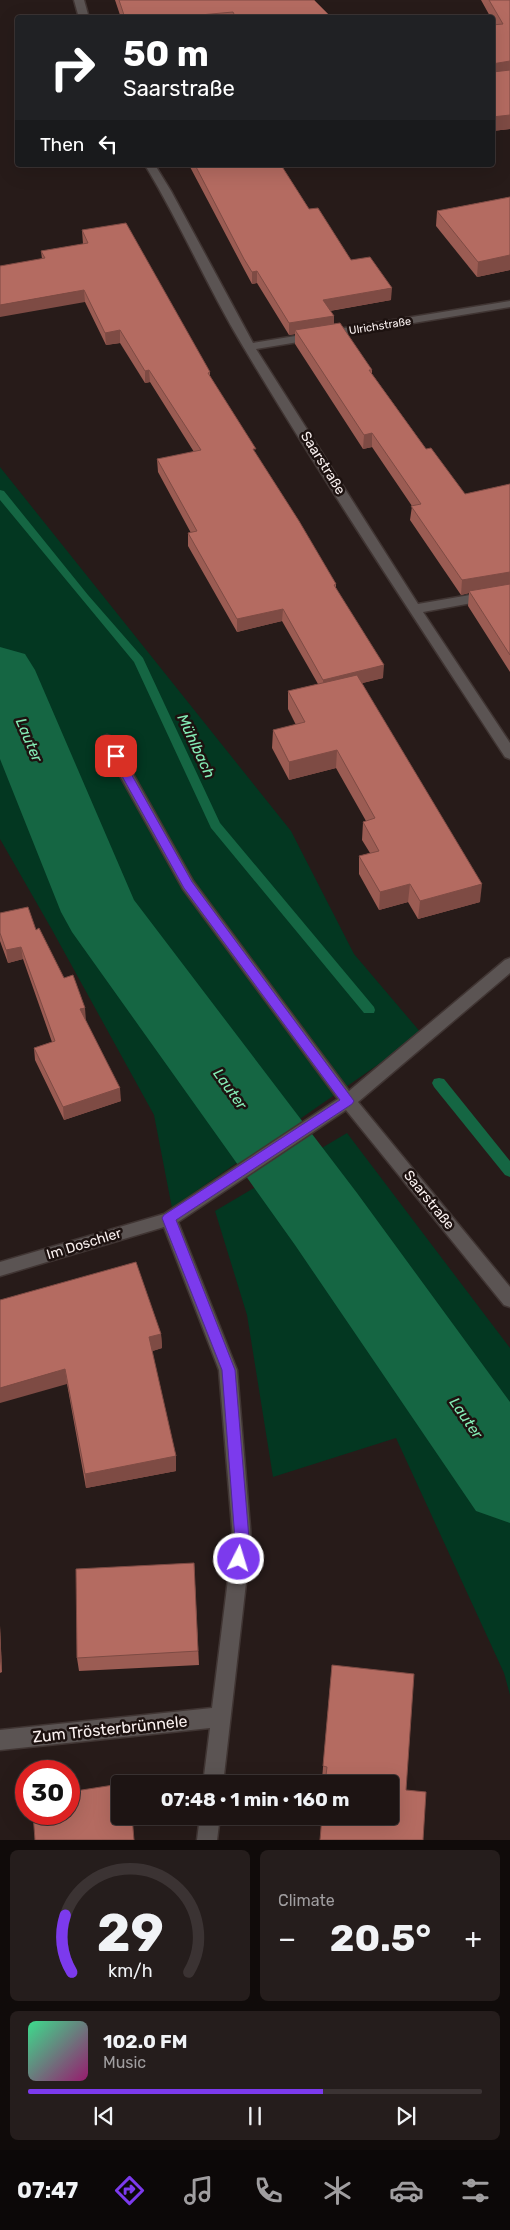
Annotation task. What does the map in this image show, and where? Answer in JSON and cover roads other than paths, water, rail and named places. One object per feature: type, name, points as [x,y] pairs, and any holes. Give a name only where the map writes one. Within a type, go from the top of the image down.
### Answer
[{"type":"street","points":[[79,0],[83,15]]},
{"type":"street","name":"Saarstraße","points":[[151,167],[249,346],[415,609],[510,754]]},
{"type":"street","name":"Ulrichstraße","points":[[249,346],[510,304]]},
{"type":"street","points":[[415,609],[510,592]]},
{"type":"street","name":"Saarstraße","points":[[107,740],[188,885],[348,1101],[510,1300]]},
{"type":"street","points":[[214,1775],[219,1717],[242,1539],[228,1370],[168,1218],[348,1101],[510,964]]},
{"type":"street","name":"Im Doschler","points":[[0,1269],[168,1218]]},
{"type":"street","name":"Zum Trösterbrünnele","points":[[0,1740],[219,1717]]},
{"type":"street","points":[[207,1840],[209,1825]]},
{"type":"waterway","name":"Mühlbach","points":[[0,493],[84,597],[139,661],[215,825],[369,1010]]},
{"type":"waterway","name":"Lauter","points":[[0,670],[100,912],[326,1219],[510,1480]]},
{"type":"waterway","name":"Mühlbach","points":[[439,1083],[510,1171]]}]
